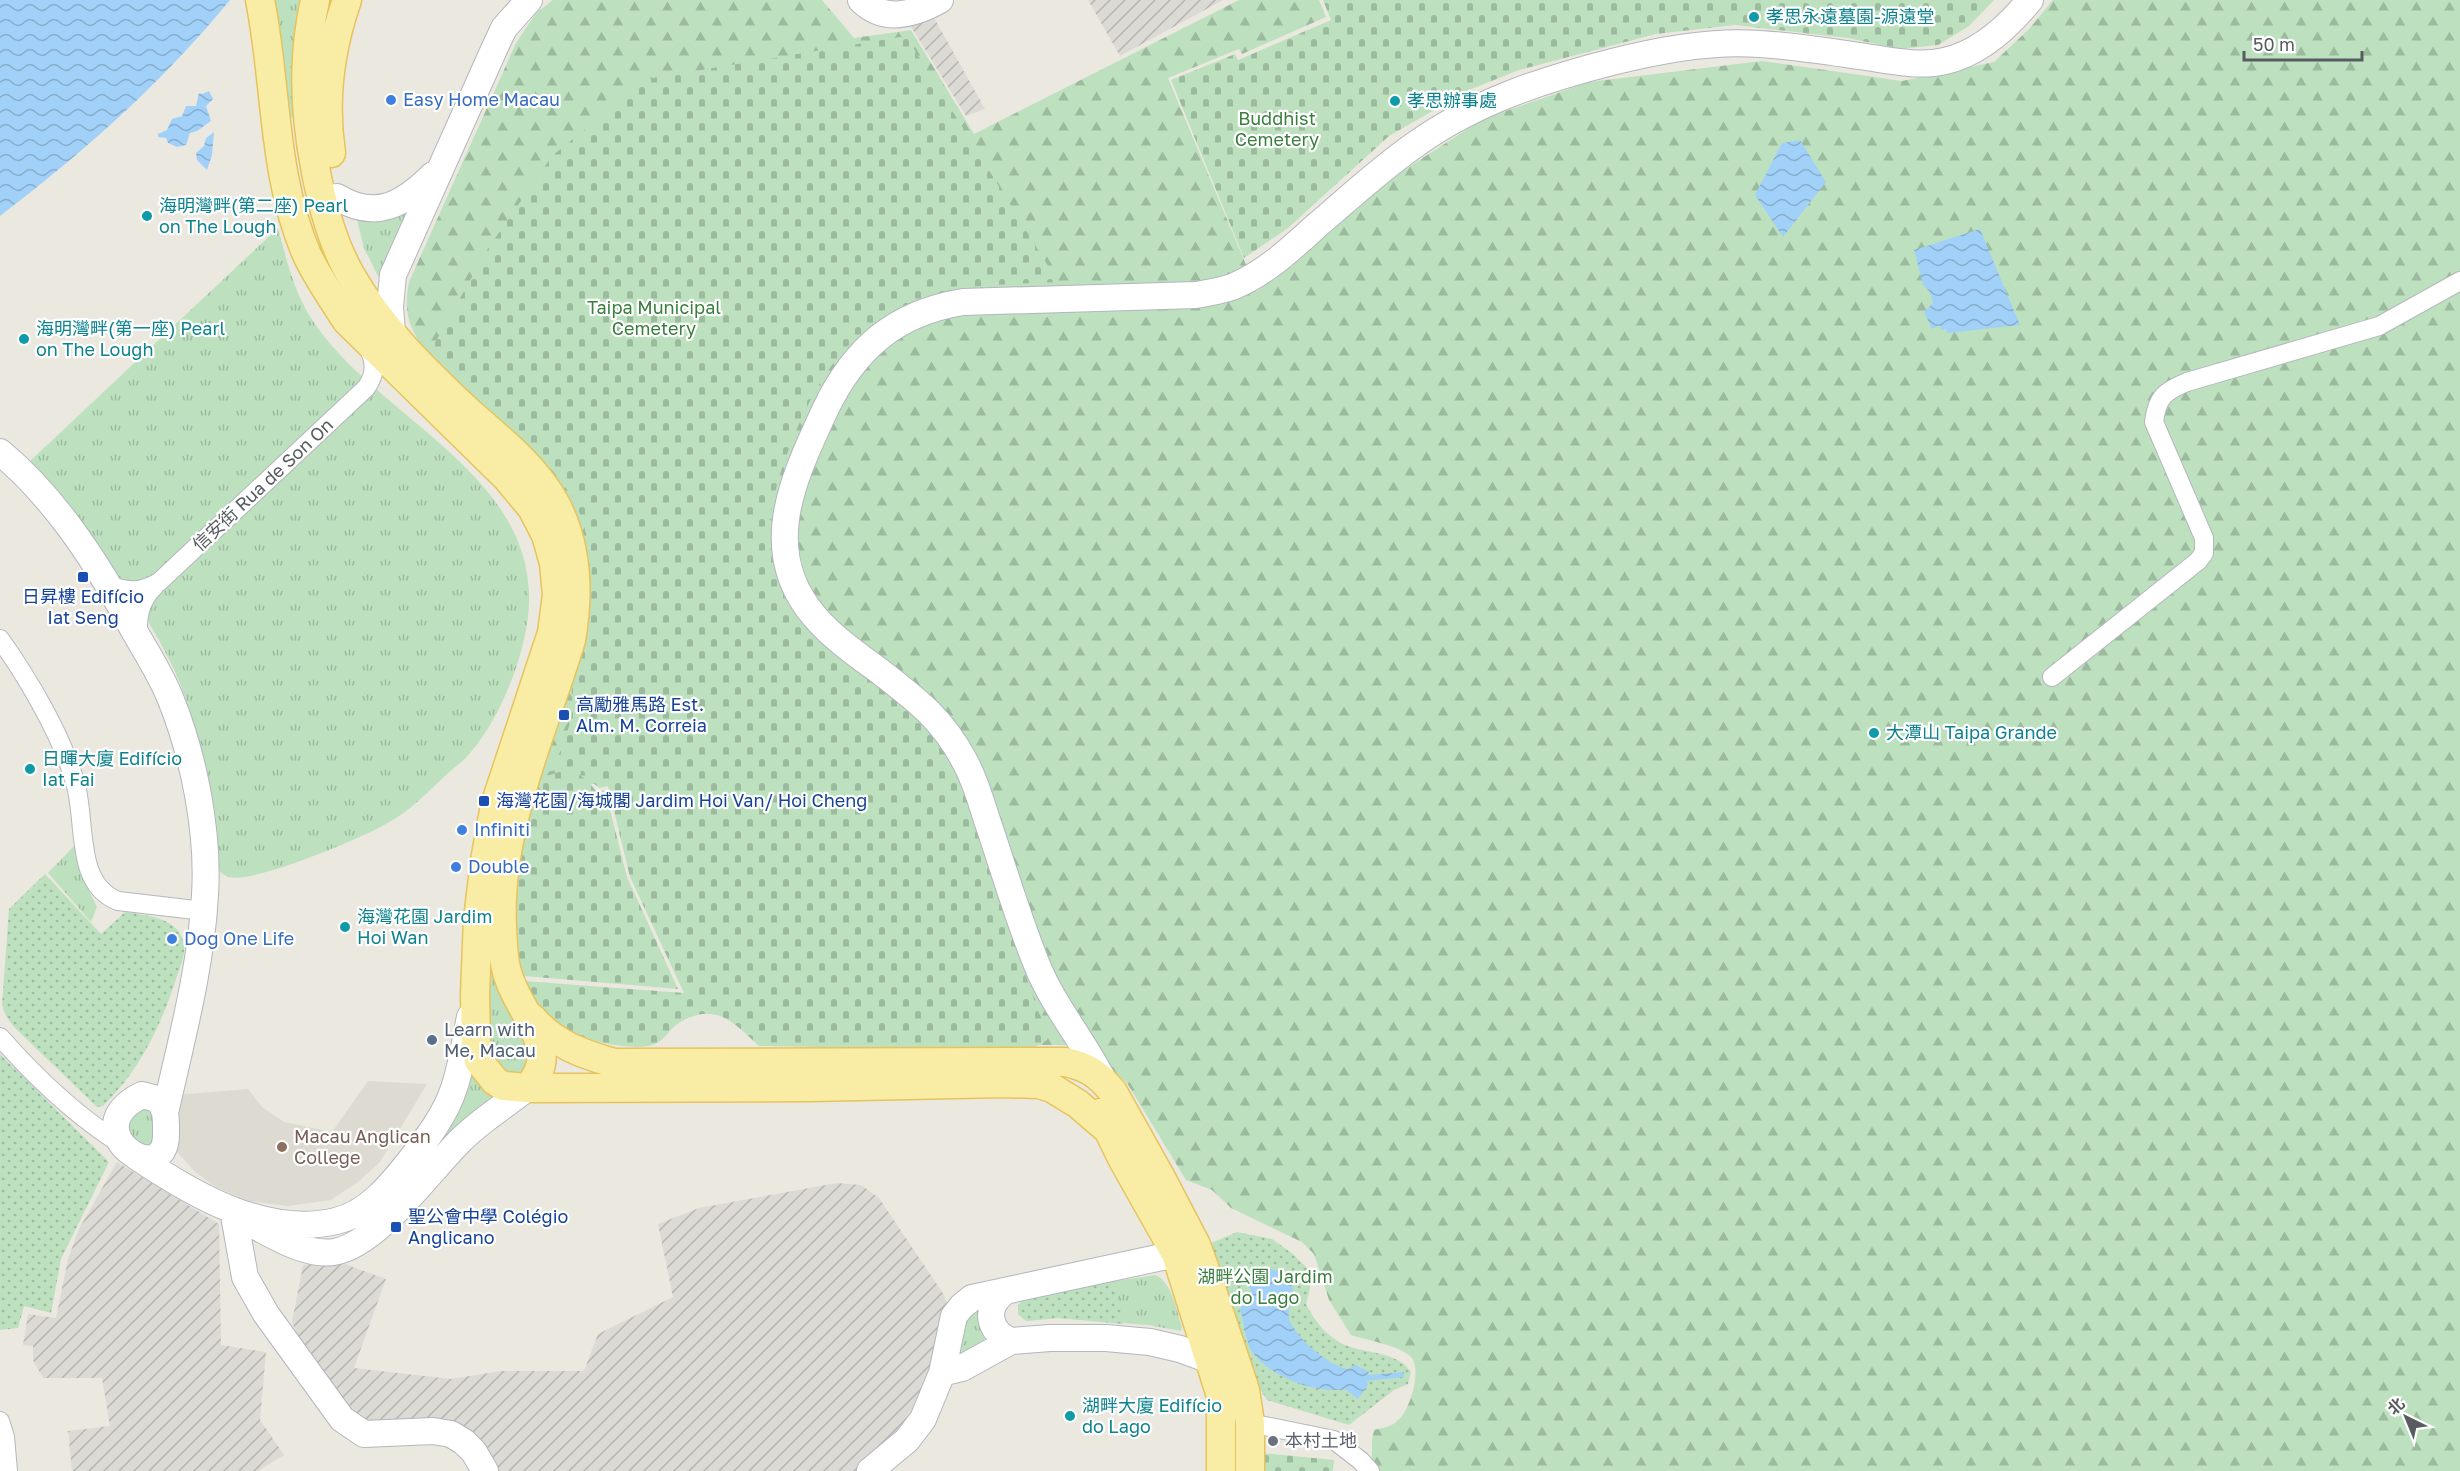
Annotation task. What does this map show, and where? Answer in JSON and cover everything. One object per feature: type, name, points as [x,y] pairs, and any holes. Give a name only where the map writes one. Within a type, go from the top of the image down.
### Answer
[{"type":"main road","points":[[300,0],[293,59],[302,118],[329,224],[349,273],[366,300],[379,341],[507,478],[532,508],[546,535],[554,563],[557,595],[552,633],[495,805],[485,861],[478,919],[475,994],[476,1045],[479,1061],[495,1081],[503,1086],[527,1088],[1039,1084],[1052,1088],[1078,1104],[1107,1129]]},
{"type":"main road","points":[[302,118],[315,0]]},
{"type":"main road","points":[[346,0],[336,37],[328,90],[329,137],[337,196],[354,261],[370,297],[379,341]]},
{"type":"main road","points":[[261,7],[284,176],[293,215],[307,255],[328,293],[347,321],[426,372],[511,450],[542,484],[554,502],[563,522],[573,559],[577,592],[571,640],[512,826],[504,870],[501,915],[503,948],[509,980],[537,1035],[542,1050],[541,1069],[527,1088]]},
{"type":"main road","points":[[521,1005],[538,1025],[566,1046],[580,1053],[614,1063],[1065,1062],[1088,1068],[1102,1078],[1113,1092],[1196,1245],[1245,1390],[1221,1471]]},
{"type":"main road","points":[[1065,1062],[1070,1075],[1103,1117],[1107,1129],[1176,1254],[1221,1395],[1237,1423],[1250,1471]]},
{"type":"street","points":[[379,341],[390,307],[393,275],[440,168],[504,28],[529,0]]},
{"type":"street","points":[[861,0],[878,12],[907,15],[921,11],[940,0]]},
{"type":"street","points":[[1102,1078],[1037,967],[973,780],[958,749],[937,719],[922,705],[841,641],[816,618],[795,588],[789,572],[784,523],[791,491],[830,401],[844,376],[870,344],[904,320],[944,305],[963,302],[1196,295],[1232,287],[1251,278],[1280,258],[1371,178],[1418,142],[1476,109],[1541,81],[1626,58],[1724,44],[1758,44],[1914,64],[1945,61],[1974,51],[1989,41],[2030,0]]},
{"type":"street","points":[[337,196],[362,207],[389,206],[410,197],[440,168]]},
{"type":"street","points":[[2052,677],[2198,561],[2204,553],[2204,538],[2154,422],[2156,405],[2163,395],[2187,382],[2379,326],[2460,280]]},
{"type":"street","name":"信安街 Rua de Son On","points":[[108,585],[121,590],[140,591],[159,582],[366,388],[372,380],[379,341]]},
{"type":"street","points":[[0,452],[19,468],[58,512],[108,585],[171,698],[187,749],[198,800],[203,839],[206,872],[204,911],[192,991],[165,1113],[166,1141],[159,1155],[153,1159],[131,1151],[115,1129],[116,1121],[157,1076],[182,1033]]},
{"type":"street","points":[[138,638],[141,605],[147,593],[159,582]]},
{"type":"street","points":[[0,639],[33,691],[71,770],[80,802],[87,864],[94,884],[108,897],[118,901],[204,911]]},
{"type":"street","points":[[0,1023],[3,1041],[50,1092],[97,1129],[270,1234],[321,1253],[350,1248],[375,1231],[403,1186],[454,1089],[475,994]]},
{"type":"street","points":[[1056,1002],[1065,1062]]},
{"type":"street","points":[[244,1274],[253,1251],[261,1240],[270,1234],[304,1231],[336,1221],[403,1186],[527,1088]]},
{"type":"street","points":[[87,1119],[113,1116],[132,1102],[157,1099],[165,1113]]},
{"type":"street","points":[[166,1141],[182,1167],[222,1204],[284,1223],[336,1221]]},
{"type":"street","points":[[222,1204],[244,1274],[266,1314],[342,1419],[364,1434],[433,1431],[451,1434],[469,1447],[485,1471]]},
{"type":"street","points":[[870,1471],[907,1440],[923,1419],[942,1373],[954,1316],[962,1305],[972,1298],[1176,1254],[1190,1263],[1211,1287]]},
{"type":"street","points":[[1004,1292],[993,1304],[991,1319],[998,1333],[1011,1341]]},
{"type":"street","points":[[942,1373],[962,1368],[1011,1341],[1106,1338],[1163,1344],[1210,1360]]},
{"type":"street","points":[[1237,1423],[1334,1440],[1370,1471]]},
{"type":"street","points":[[3,1429],[8,1471]]},
{"type":"shaded area","points":[[1088,0],[1223,0],[1120,56]]},
{"type":"shaded area","points":[[933,16],[985,109],[966,116],[910,25]]},
{"type":"shaded area","name":"Macau Anglican College","points":[[368,1081],[427,1084],[380,1162],[358,1182],[331,1200],[288,1206],[249,1201],[216,1187],[195,1172],[178,1153],[174,1142],[175,1095],[248,1089],[262,1107],[284,1122],[332,1132]]},
{"type":"shaded area","points":[[117,1162],[219,1224],[221,1345],[266,1352],[260,1420],[284,1455],[258,1471],[72,1471],[68,1431],[110,1426],[102,1378],[43,1378],[33,1360],[33,1346],[23,1345],[28,1314],[56,1318],[68,1259],[79,1229]]},
{"type":"shaded area","points":[[837,1183],[861,1185],[879,1198],[944,1295],[950,1312],[935,1372],[913,1416],[859,1471],[497,1471],[463,1425],[453,1422],[362,1425],[338,1401],[298,1337],[292,1322],[303,1265],[339,1262],[386,1279],[354,1368],[451,1379],[501,1371],[584,1371],[598,1334],[673,1297],[658,1224],[699,1208]]},
{"type":"green space","points":[[271,0],[337,0],[320,114],[281,119]]},
{"type":"green space","name":"大潭山 Taipa Grande","points":[[553,0],[822,0],[854,38],[911,30],[974,134],[1239,0],[1319,0],[1326,17],[1242,54],[1239,49],[1168,78],[1257,291],[1332,231],[1390,179],[1483,119],[1589,82],[1762,61],[1902,81],[1994,62],[2029,29],[2053,0],[2460,0],[2460,1471],[1372,1471],[1374,1430],[1394,1424],[1401,1417],[1410,1400],[1415,1369],[1409,1355],[1396,1348],[1351,1335],[1329,1300],[1314,1254],[1302,1242],[1231,1208],[1212,1190],[1186,1180],[1127,1083],[1089,1048],[1070,1045],[1010,1045],[612,779],[577,788],[523,821],[586,588],[425,352],[411,326],[407,311],[407,293],[409,282],[516,43],[536,13]]},
{"type":"green space","name":"Buddhist Cemetery","points":[[1323,0],[1994,0],[1969,26],[1938,45],[1900,49],[1848,38],[1735,25],[1656,34],[1519,70],[1469,90],[1389,136],[1288,228],[1244,258],[1171,80],[1235,54],[1238,60],[1331,20]]},
{"type":"green space","name":"Taipa Municipal Cemetery","points":[[906,36],[1058,282],[978,286],[939,293],[893,312],[874,324],[849,345],[835,361],[812,396],[783,464],[771,509],[770,548],[783,594],[801,624],[922,724],[938,742],[959,776],[1037,1009],[1049,1034],[1047,1040],[1028,1051],[759,1046],[733,1023],[714,1014],[704,1014],[692,1016],[679,1023],[662,1040],[651,1045],[627,1046],[592,1040],[564,1027],[552,1018],[531,995],[524,981],[684,993],[630,877],[608,786],[599,788],[574,766],[547,772],[562,749],[572,716],[572,679],[591,612],[592,559],[583,521],[572,496],[553,471],[431,350],[487,250],[552,156],[647,79]]},
{"type":"green space","points":[[409,208],[382,284],[364,248],[355,212]]},
{"type":"green space","points":[[278,228],[290,273],[303,305],[336,350],[369,383],[442,445],[475,477],[503,512],[522,552],[529,597],[528,616],[525,636],[512,679],[493,719],[469,755],[418,801],[403,814],[386,824],[332,849],[260,874],[229,877],[215,865],[196,736],[184,694],[172,665],[147,620],[29,462]]},
{"type":"green space","points":[[422,375],[525,477],[548,506],[560,530],[570,586],[566,619],[517,776],[500,857],[496,897],[499,977],[525,1032],[531,1060],[525,1070],[512,1077],[494,1068],[484,1050],[485,913],[501,813],[560,621],[563,586],[560,558],[552,531],[542,509],[519,481],[418,379]]},
{"type":"green space","points":[[566,770],[583,778],[597,792],[605,790],[627,877],[678,989],[524,976],[517,955],[515,927],[518,842],[546,776]]},
{"type":"green space","points":[[75,845],[82,876],[97,907],[91,922],[48,873]]},
{"type":"green space","points":[[45,874],[101,934],[125,912],[150,916],[167,922],[174,926],[183,940],[182,963],[157,1029],[139,1062],[103,1106],[97,1107],[13,1026],[2,1005],[9,909]]},
{"type":"green space","points":[[0,1054],[109,1162],[61,1259],[51,1313],[24,1306],[18,1328],[0,1330]]},
{"type":"green space","points":[[472,1069],[501,1098],[433,1157],[426,1151]]},
{"type":"green space","points":[[151,1106],[157,1144],[141,1150],[124,1124],[127,1114]]},
{"type":"green space","name":"湖畔公園 Jardim do Lago","points":[[1237,1232],[1272,1239],[1293,1254],[1308,1269],[1310,1288],[1306,1304],[1314,1318],[1328,1334],[1352,1347],[1394,1358],[1411,1372],[1408,1384],[1394,1390],[1349,1425],[1267,1400],[1259,1388],[1202,1247]]},
{"type":"green space","points":[[1155,1275],[1161,1278],[1170,1290],[1182,1327],[1181,1331],[1148,1325],[1058,1318],[1026,1321],[1018,1314],[1020,1302],[1072,1288]]},
{"type":"green space","points":[[1115,1281],[1123,1324],[1058,1318],[1026,1321],[1018,1314],[1018,1305],[1027,1297]]},
{"type":"green space","points":[[980,1304],[980,1324],[989,1341],[957,1358],[957,1328]]},
{"type":"green space","points":[[1262,1453],[1334,1460],[1333,1471],[1260,1471]]},
{"type":"water","points":[[0,0],[230,0],[178,59],[121,115],[62,167],[0,216]]},
{"type":"water","points":[[209,91],[213,99],[206,106],[211,121],[190,133],[186,145],[177,147],[168,143],[166,138],[158,137],[158,134],[167,130],[172,119],[182,116],[186,106],[196,106],[199,93]]},
{"type":"water","points":[[214,132],[212,155],[207,170],[197,160],[196,153],[204,146],[206,138]]},
{"type":"water","points":[[1800,140],[1826,182],[1783,237],[1755,195],[1782,143]]},
{"type":"water","points":[[1980,229],[2020,325],[1948,333],[1946,329],[1941,330],[1940,325],[1932,329],[1924,312],[1933,303],[1930,292],[1923,285],[1914,250]]},
{"type":"water","points":[[1267,1269],[1278,1271],[1290,1280],[1293,1295],[1289,1318],[1298,1334],[1313,1350],[1340,1367],[1348,1369],[1356,1365],[1369,1372],[1368,1375],[1404,1372],[1404,1377],[1367,1381],[1368,1385],[1358,1399],[1345,1389],[1321,1389],[1308,1386],[1270,1369],[1253,1353],[1248,1343],[1240,1308],[1253,1297],[1246,1276]]},
{"type":"place","name":"孝思永遠墓園-源遠堂","points":[[1754,17]]},
{"type":"place","name":"Easy Home Macau","points":[[391,100]]},
{"type":"place","name":"孝思辦事處","points":[[1395,101]]},
{"type":"place","name":"海明灣畔(第二座) Pearl on The Lough","points":[[147,216]]},
{"type":"place","name":"海明灣畔(第一座) Pearl on The Lough","points":[[24,339]]},
{"type":"place","name":"日昇樓 Edifício Iat Seng","points":[[83,577]]},
{"type":"place","name":"高勵雅馬路 Est. Alm. M. Correia","points":[[564,715]]},
{"type":"place","name":"大潭山 Taipa Grande","points":[[1874,733]]},
{"type":"place","name":"日暉大廈 Edifício Iat Fai","points":[[30,769]]},
{"type":"place","name":"海灣花園/海城閣 Jardim Hoi Van/ Hoi Cheng","points":[[484,801]]},
{"type":"place","name":"Infiniti","points":[[462,830]]},
{"type":"place","name":"Double","points":[[456,867]]},
{"type":"place","name":"海灣花園 Jardim Hoi Wan","points":[[345,927]]},
{"type":"place","name":"Dog One Life","points":[[172,939]]},
{"type":"place","name":"Learn with Me, Macau","points":[[432,1040]]},
{"type":"place","name":"Macau Anglican College","points":[[282,1147]]},
{"type":"place","name":"聖公會中學 Colégio Anglicano","points":[[396,1227]]},
{"type":"place","name":"湖畔大廈 Edifício do Lago","points":[[1070,1416]]},
{"type":"place","name":"本村土地","points":[[1273,1441]]}]
